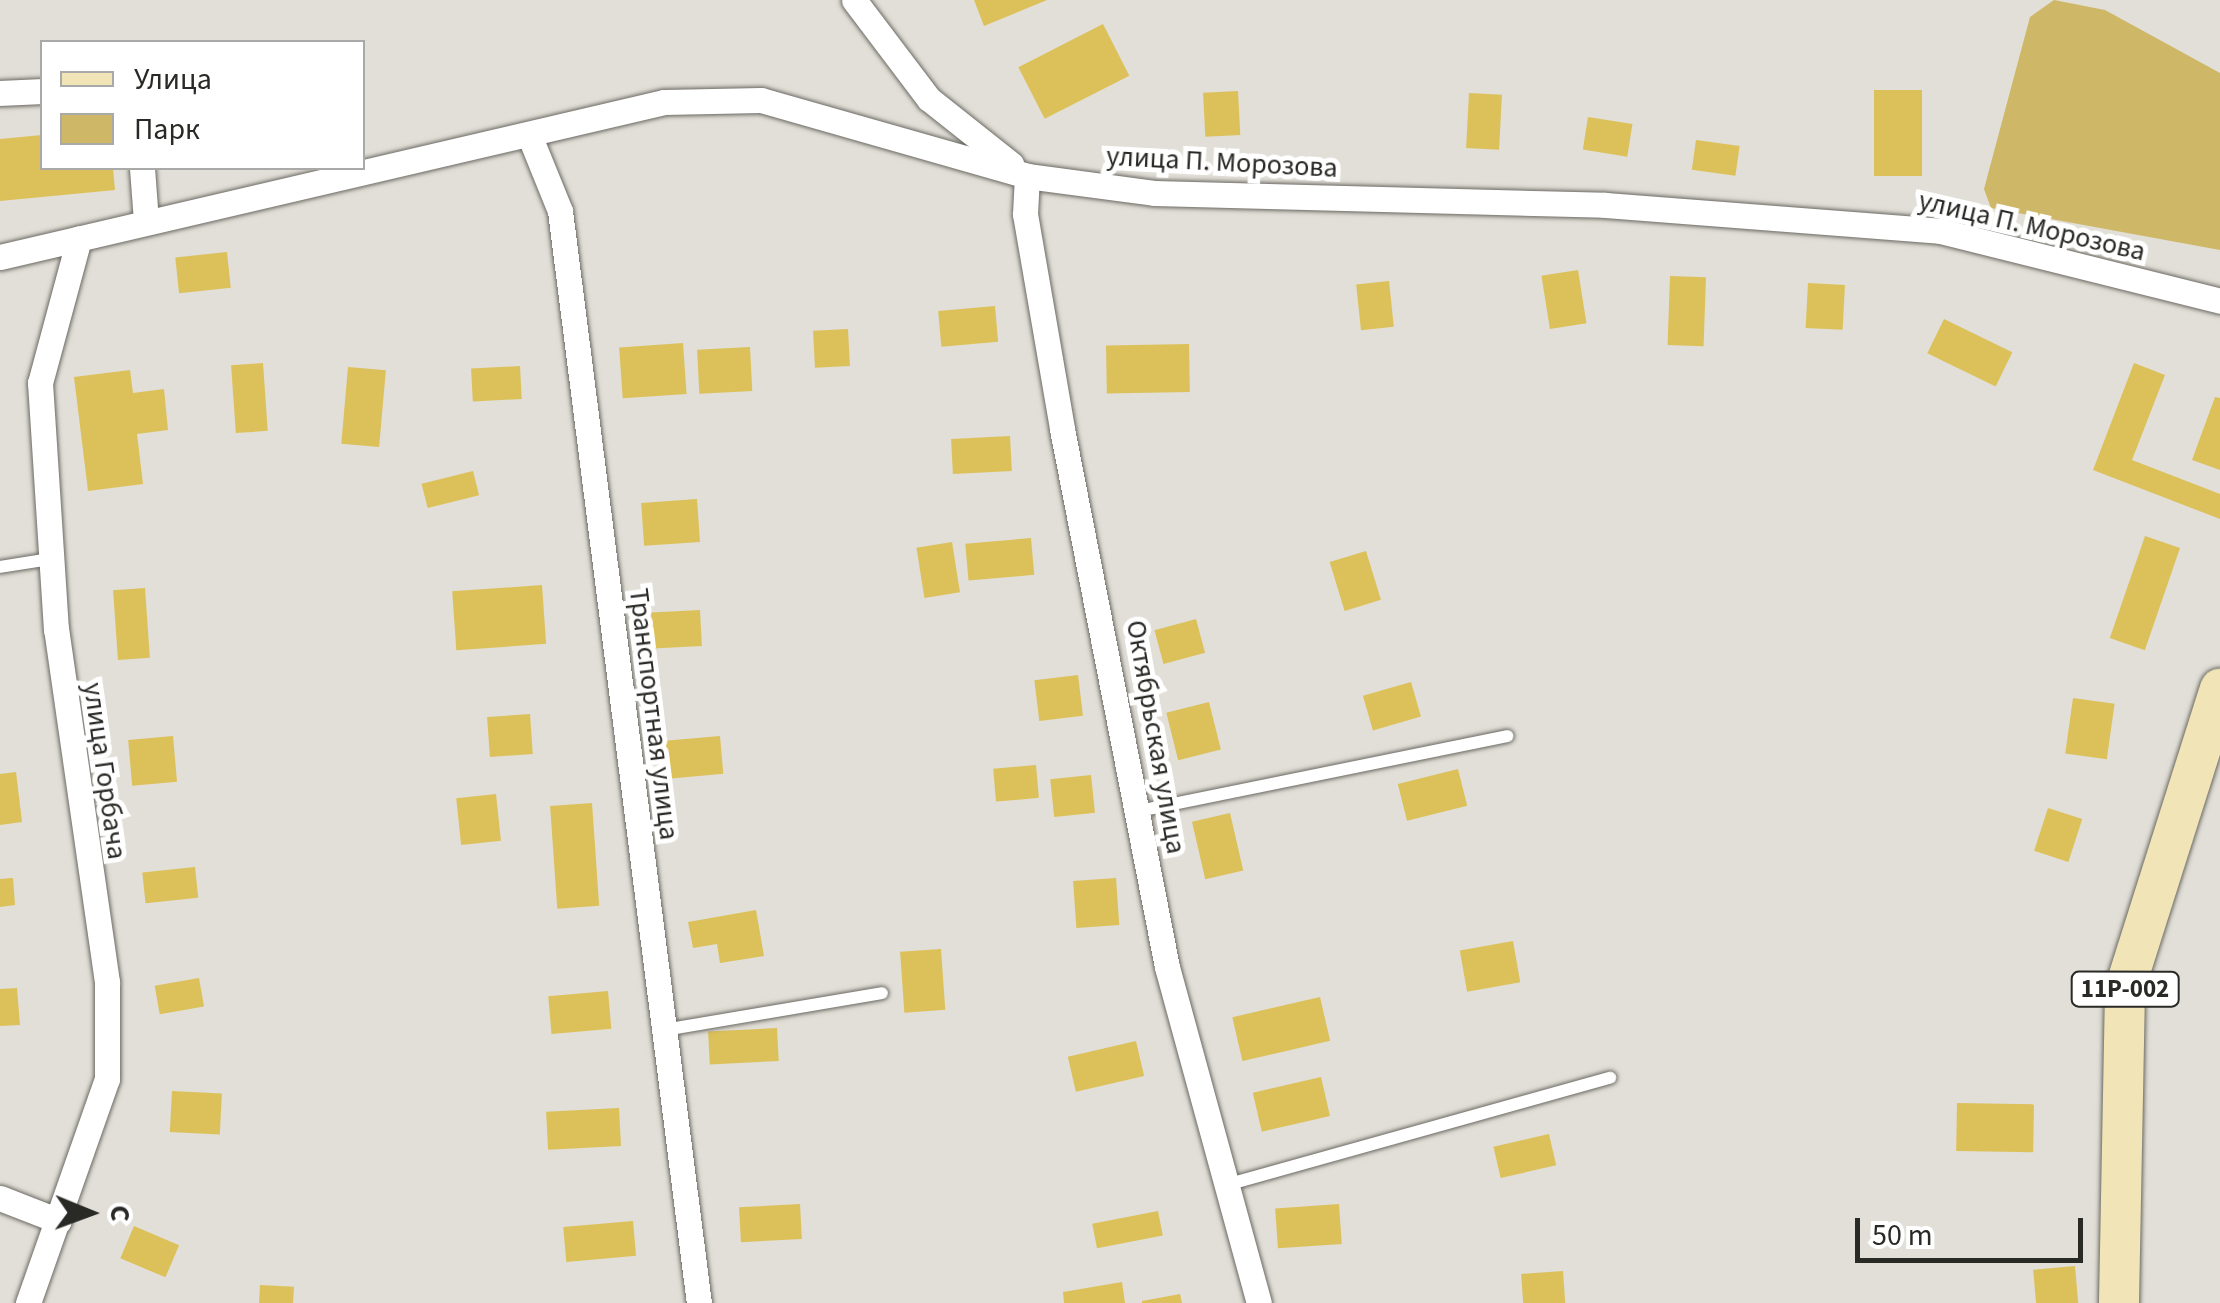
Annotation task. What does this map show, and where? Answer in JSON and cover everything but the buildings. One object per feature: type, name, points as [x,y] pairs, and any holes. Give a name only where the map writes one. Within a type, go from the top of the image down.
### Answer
[{"type":"main road","name":"11Р-002","points":[[2119,1303],[2125,988],[2220,689]]},
{"type":"street","points":[[854,0],[929,99],[1027,176]]},
{"type":"street","points":[[0,94],[40,91]]},
{"type":"street","name":"улица П. Морозова","points":[[0,256],[530,137],[664,102],[762,100],[1027,176],[1154,193],[1811,218],[1940,231],[2220,301]]},
{"type":"street","name":"Транспортная улица","points":[[530,137],[560,210],[699,1303]]},
{"type":"street","points":[[142,170],[146,221]]},
{"type":"street","name":"Октябрьская улица","points":[[1027,176],[1025,214],[1062,429],[1167,967],[1258,1303]]},
{"type":"street","name":"улица Горбача","points":[[28,1303],[108,1079],[107,982],[50,559],[40,383],[79,238]]},
{"type":"street","points":[[0,1198],[59,1221]]},
{"type":"lane","points":[[0,567],[50,559]]},
{"type":"lane","points":[[1139,811],[1507,736]]},
{"type":"lane","points":[[664,1030],[882,993]]},
{"type":"lane","points":[[1226,1186],[1610,1078]]},
{"type":"green space","points":[[2054,0],[2105,10],[2220,73],[2220,250],[1991,208],[1984,189],[2030,17]]}]
